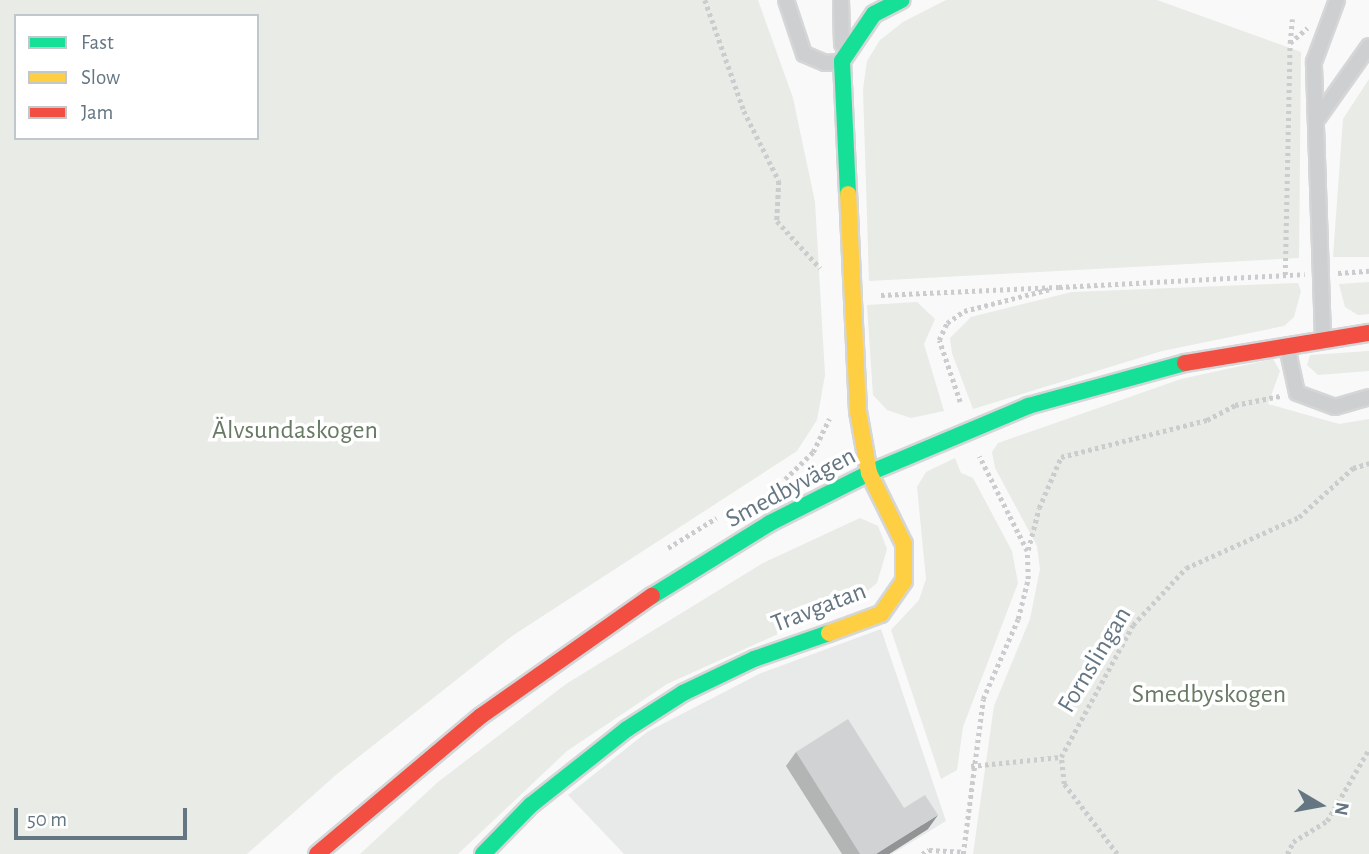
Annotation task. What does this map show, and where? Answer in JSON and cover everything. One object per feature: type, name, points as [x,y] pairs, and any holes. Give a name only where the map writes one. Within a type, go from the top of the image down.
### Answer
[{"type":"street","points":[[842,61],[874,14],[902,0]]},
{"type":"street","name":"Travgatan","points":[[483,854],[531,805],[627,729],[683,693],[754,659],[881,614],[904,581],[904,544],[869,473],[858,411],[842,61]]},
{"type":"street","name":"Smedbyvägen","points":[[317,854],[481,716],[629,611],[771,523],[869,473],[1028,407],[1163,366],[1369,334]]},
{"type":"lane","points":[[786,0],[804,54],[825,63],[842,61]]},
{"type":"lane","name":"Travgatan","points":[[841,0],[842,61]]},
{"type":"lane","points":[[1323,340],[1319,274],[1318,118],[1314,62],[1337,0]]},
{"type":"lane","points":[[1318,118],[1369,46]]},
{"type":"lane","points":[[1287,345],[1297,393],[1335,407],[1369,397]]},
{"type":"path","points":[[705,0],[744,111],[779,181],[777,221],[823,272]]},
{"type":"path","points":[[1285,275],[1292,19]]},
{"type":"path","points":[[1290,43],[1317,19]]},
{"type":"path","points":[[851,297],[1369,271]]},
{"type":"path","points":[[962,410],[939,340],[947,323],[964,312],[1059,287]]},
{"type":"path","points":[[922,854],[929,850],[963,853],[971,766],[983,699],[1018,619],[1028,579],[1027,551],[1039,508],[1061,457],[1206,420],[1235,405],[1297,393]]},
{"type":"path","points":[[772,487],[813,452],[830,418],[830,404]]},
{"type":"path","points":[[976,449],[1027,551]]},
{"type":"path","name":"Fornslingan","points":[[1062,757],[1133,625],[1186,568],[1299,517],[1353,468],[1369,463]]},
{"type":"path","points":[[666,550],[724,513]]},
{"type":"path","points":[[1287,854],[1293,842],[1327,821],[1369,749]]},
{"type":"path","points":[[971,766],[1062,757],[1064,785],[1117,854]]},
{"type":"shaded area","points":[[881,629],[946,821],[892,854],[624,854],[568,795],[647,732],[761,673]]},
{"type":"green space","name":"Älvsundaskogen","points":[[0,0],[758,0],[793,98],[815,202],[825,375],[817,420],[797,451],[512,636],[337,774],[247,854],[0,854]]},
{"type":"green space","points":[[946,0],[1157,0],[1301,52],[1299,258],[869,281],[863,89],[867,61],[880,40],[903,22]]},
{"type":"green space","points":[[1369,79],[1369,257],[1333,257],[1343,119]]},
{"type":"green space","points":[[1369,282],[1369,314],[1358,315],[1345,307],[1339,284]]},
{"type":"green space","points":[[1298,283],[1301,291],[1294,317],[1284,326],[1162,351],[973,409],[952,353],[950,338],[971,317],[1072,292]]},
{"type":"green space","points":[[917,302],[935,319],[924,344],[944,411],[911,418],[887,410],[873,395],[867,305]]},
{"type":"green space","points":[[1369,351],[1369,371],[1318,375],[1307,365],[1310,355]]},
{"type":"green space","name":"Smedbyskogen","points":[[1273,359],[1280,371],[1268,404],[1339,424],[1369,419],[1369,854],[973,854],[994,706],[1030,619],[1040,569],[1037,546],[995,468],[992,452],[998,443],[1181,379]]},
{"type":"green space","points":[[955,458],[961,473],[973,478],[1012,551],[1018,583],[963,727],[957,770],[941,779],[891,630],[919,600],[926,579],[917,487],[926,472]]},
{"type":"green space","points":[[860,518],[878,526],[887,549],[877,583],[860,597],[667,684],[567,751],[458,854],[360,854],[438,782],[566,684],[763,563]]},
{"type":"building","points":[[848,719],[904,808],[925,795],[938,815],[876,854],[860,854],[796,752]]},
{"type":"traffic: fast","points":[[848,194],[842,61],[874,14],[902,0]]},
{"type":"traffic: fast","points":[[652,596],[770,523],[869,473],[1028,406],[1185,363]]},
{"type":"traffic: fast","points":[[483,854],[531,805],[627,729],[683,693],[754,659],[829,633]]},
{"type":"traffic: slow","points":[[829,633],[881,614],[904,581],[904,544],[869,473],[858,411],[848,194]]},
{"type":"traffic: jam","points":[[1185,363],[1369,333]]},
{"type":"traffic: jam","points":[[317,854],[481,716],[652,596]]}]
